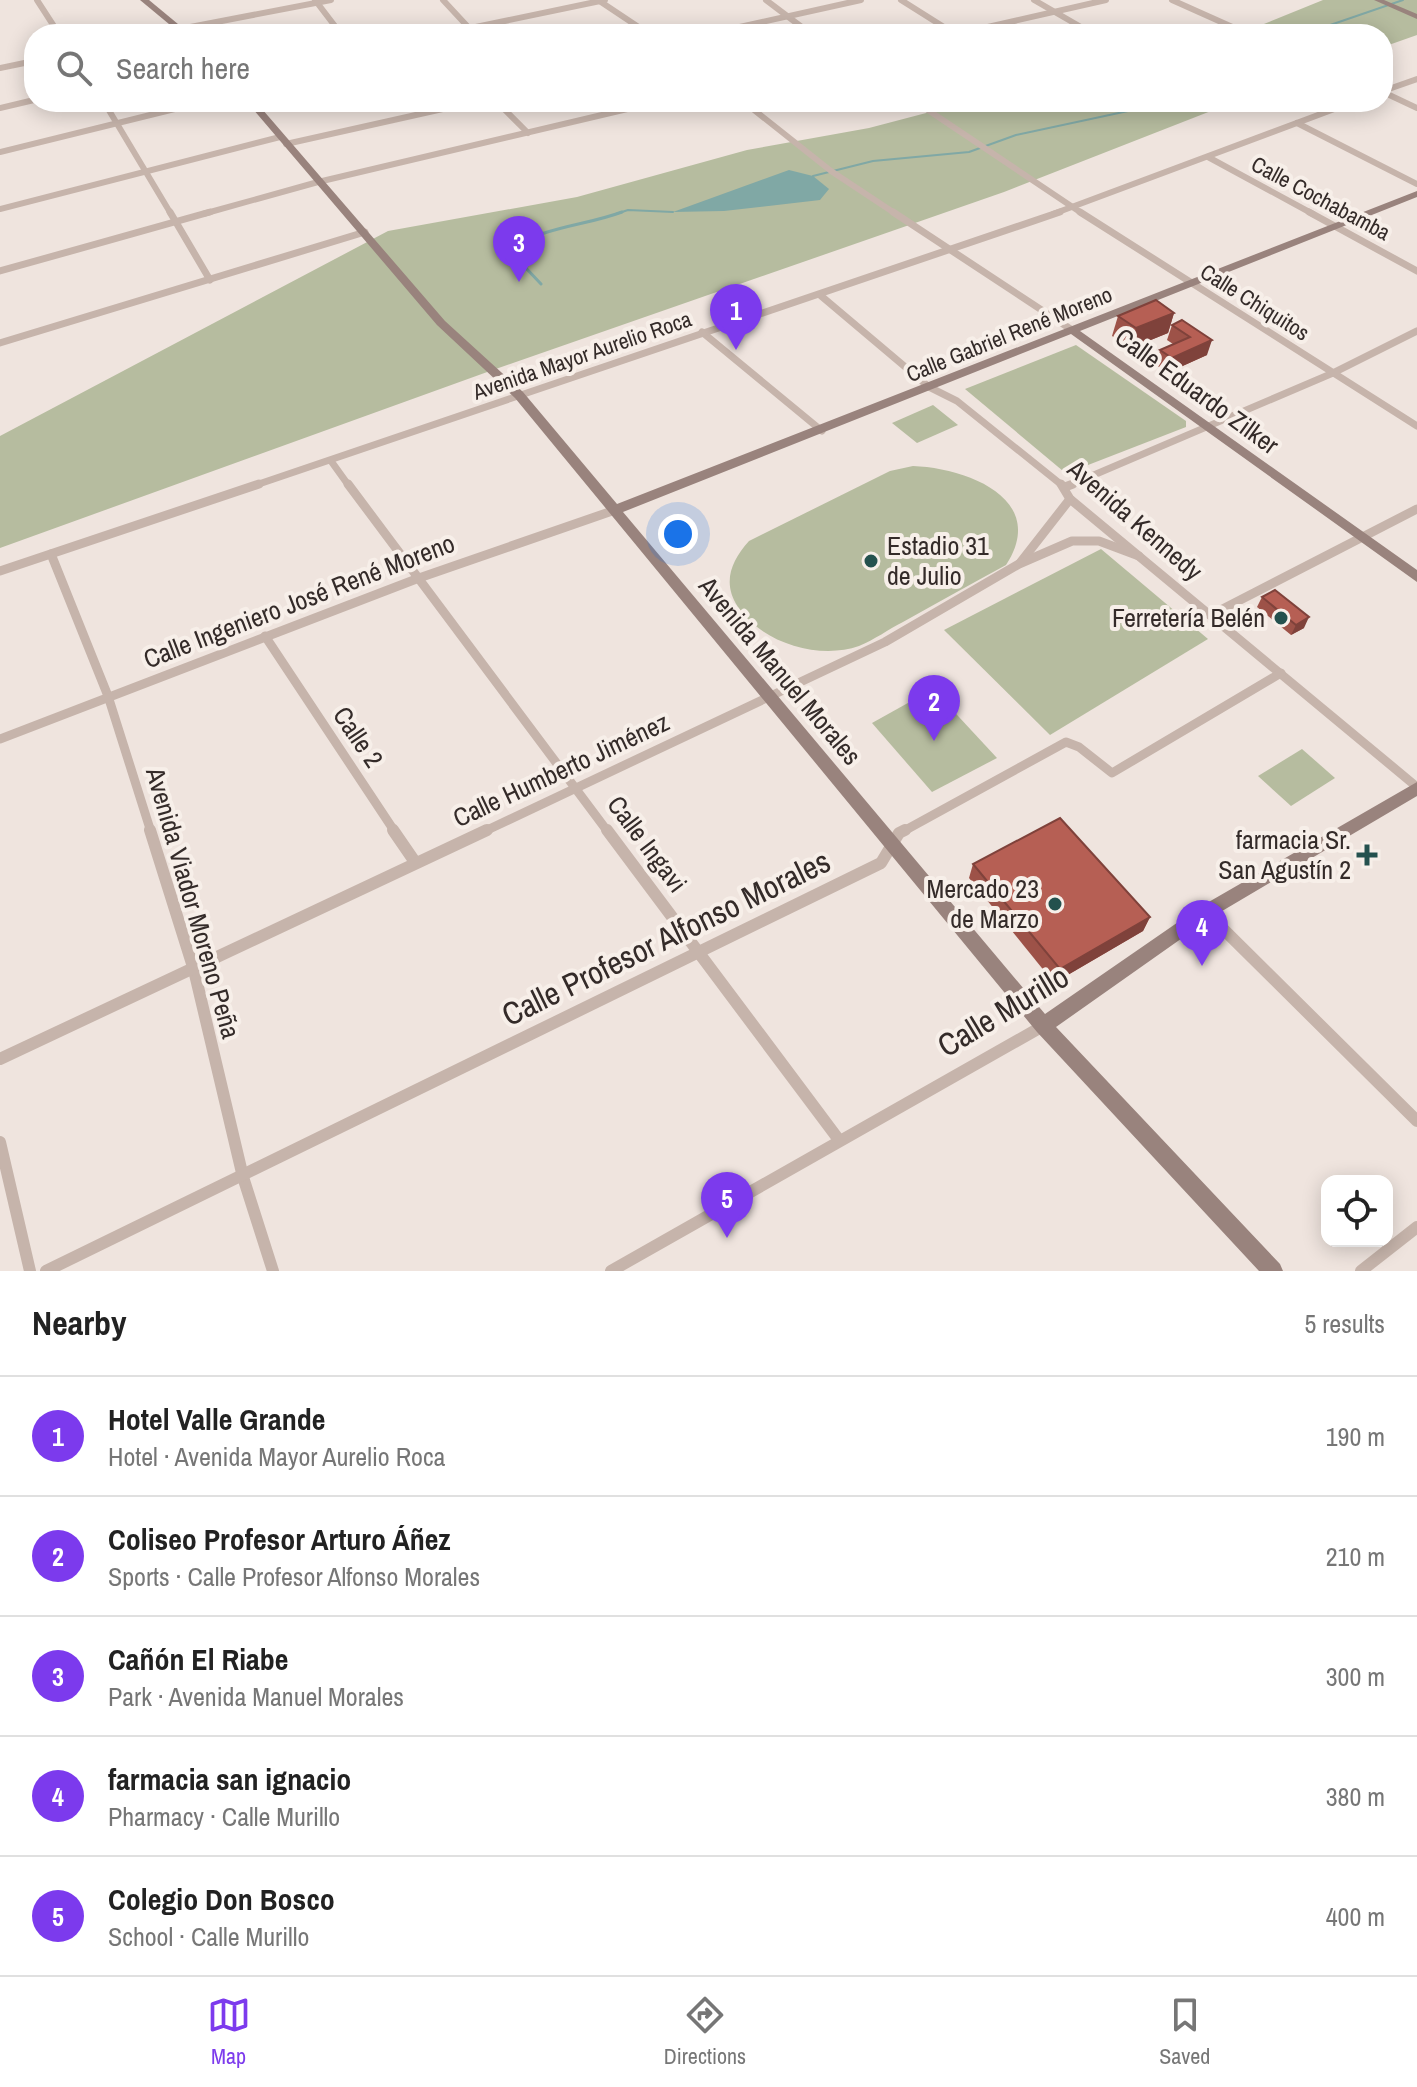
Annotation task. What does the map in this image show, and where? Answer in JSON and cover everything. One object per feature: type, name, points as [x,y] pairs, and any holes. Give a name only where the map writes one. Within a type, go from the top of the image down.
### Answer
[{"type":"street","points":[[37,0],[53,24]]},
{"type":"street","points":[[146,0],[175,24]]},
{"type":"street","points":[[214,24],[331,0]]},
{"type":"street","points":[[443,0],[465,24]]},
{"type":"street","points":[[488,24],[601,0],[635,24]]},
{"type":"street","points":[[766,0],[797,24]]},
{"type":"street","points":[[751,24],[861,0]]},
{"type":"street","points":[[901,0],[940,24]]},
{"type":"street","points":[[1034,0],[1075,24]]},
{"type":"street","points":[[1001,24],[1106,0]]},
{"type":"street","points":[[1172,0],[1226,24]]},
{"type":"street","points":[[316,1],[333,24]]},
{"type":"street","points":[[1385,1],[1417,15]]},
{"type":"street","points":[[0,68],[24,63]]},
{"type":"street","points":[[1393,87],[1417,79]]},
{"type":"street","points":[[1393,96],[1417,108]]},
{"type":"street","points":[[0,108],[24,102]]},
{"type":"street","points":[[111,112],[210,280]]},
{"type":"street","points":[[0,152],[160,112]]},
{"type":"street","name":"Avenida Manuel Morales","points":[[260,112],[441,323],[519,395],[1043,1026],[1273,1271]]},
{"type":"street","points":[[0,209],[283,140],[424,112]]},
{"type":"street","points":[[507,112],[528,133]]},
{"type":"street","points":[[0,271],[318,182],[615,112]]},
{"type":"street","name":"Calle Eduardo Zilker","points":[[757,112],[831,171],[1072,330],[1417,577]]},
{"type":"street","name":"Calle Chiquitos","points":[[931,112],[1073,208],[1417,426]]},
{"type":"street","name":"Avenida Mayor Aurelio Roca","points":[[0,571],[331,461],[702,332],[820,295],[946,248],[1073,208],[1326,112]]},
{"type":"street","points":[[1297,123],[1417,184]]},
{"type":"street","name":"Calle Cochabamba","points":[[1208,157],[1417,271]]},
{"type":"street","name":"Calle Gabriel René Moreno","points":[[615,510],[1417,194]]},
{"type":"street","points":[[0,343],[365,232]]},
{"type":"street","name":"Avenida Kennedy","points":[[820,295],[929,387],[957,401],[1065,487],[1070,499],[1417,787]]},
{"type":"street","points":[[1065,487],[1333,373],[1417,331]]},
{"type":"street","points":[[702,332],[822,431]]},
{"type":"street","name":"Calle Ingavi","points":[[331,461],[839,1140]]},
{"type":"street","points":[[1019,564],[1070,499]]},
{"type":"street","points":[[1211,615],[1417,509]]},
{"type":"street","name":"Calle Ingeniero José René Moreno","points":[[0,739],[419,578],[615,510]]},
{"type":"street","name":"Calle Humberto Jiménez","points":[[0,1059],[194,970],[575,787],[771,698],[885,642],[1019,564],[1072,541],[1099,541],[1139,556]]},
{"type":"street","name":"Avenida Viador Moreno Peña","points":[[51,554],[108,696],[194,970],[243,1177],[273,1271]]},
{"type":"street","name":"Calle 2","points":[[265,636],[415,862]]},
{"type":"street","name":"Calle Profesor Alfonso Morales","points":[[46,1271],[243,1177],[699,949],[881,863],[899,833],[1066,742],[1079,747],[1112,773],[1281,673]]},
{"type":"street","name":"Calle Murillo","points":[[611,1271],[1043,1026],[1206,912],[1417,787]]},
{"type":"street","points":[[1206,912],[1417,1121]]},
{"type":"street","points":[[0,1142],[30,1271]]},
{"type":"street","points":[[1361,1271],[1417,1227]]},
{"type":"green space","points":[[1323,0],[1417,0],[1417,35],[1393,43],[1393,24],[1264,24]]},
{"type":"green space","points":[[930,112],[1208,112],[1004,192],[490,371],[0,548],[0,436],[388,231],[577,197],[747,150],[869,128]]},
{"type":"green space","points":[[1076,345],[1186,421],[1186,427],[1070,472],[1063,471],[965,389]]},
{"type":"green space","points":[[933,405],[958,425],[917,443],[892,423]]},
{"type":"green space","name":"Estadio 31 de Julio","points":[[913,466],[956,473],[977,481],[1010,505],[1017,522],[1017,542],[1006,565],[870,641],[843,650],[827,651],[792,645],[776,639],[748,620],[733,598],[730,581],[733,564],[749,541],[890,471]]},
{"type":"green space","points":[[1101,549],[1208,639],[1050,735],[944,630]]},
{"type":"green space","points":[[933,689],[997,758],[932,792],[872,723]]},
{"type":"green space","points":[[1302,749],[1335,778],[1291,806],[1258,776]]},
{"type":"water","points":[[789,170],[813,176],[829,189],[820,200],[724,211],[673,212]]},
{"type":"building","points":[[1156,300],[1174,313],[1136,328],[1118,316]]},
{"type":"building","points":[[1182,320],[1212,340],[1172,358],[1160,350],[1190,337],[1172,325]]},
{"type":"building","points":[[1275,590],[1309,617],[1296,625],[1262,597]]},
{"type":"building","name":"Mercado 23 de Marzo","points":[[1060,818],[1150,917],[1060,969],[973,864]]},
{"type":"waterway","points":[[1333,24],[1403,0]]},
{"type":"waterway","points":[[813,176],[873,161],[969,152],[1016,135],[1123,112]]},
{"type":"waterway","points":[[541,284],[524,266],[513,263],[528,254],[524,246],[532,244],[526,240],[622,212]]},
{"type":"waterway","points":[[616,214],[622,212]]},
{"type":"waterway","points":[[622,212],[673,212]]},
{"type":"place","name":"Cañón El Riabe","points":[[519,282]]},
{"type":"place","name":"Hotel Valle Grande","points":[[736,350]]},
{"type":"place","name":"Estadio 31 de Julio","points":[[871,561]]},
{"type":"place","name":"Ferretería Belén","points":[[1281,618]]},
{"type":"place","name":"Coliseo Profesor Arturo Áñez","points":[[934,741]]},
{"type":"place","name":"farmacia Sr. San Agustín 2","points":[[1367,855]]},
{"type":"place","name":"Mercado 23 de Marzo","points":[[1055,904]]},
{"type":"place","name":"farmacia san ignacio","points":[[1202,966]]},
{"type":"place","name":"Colegio Don Bosco","points":[[727,1238]]}]
